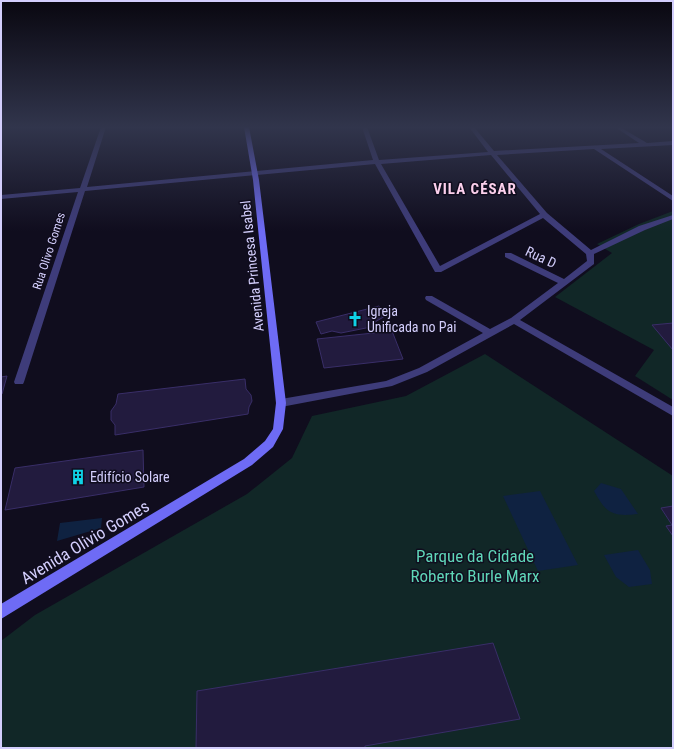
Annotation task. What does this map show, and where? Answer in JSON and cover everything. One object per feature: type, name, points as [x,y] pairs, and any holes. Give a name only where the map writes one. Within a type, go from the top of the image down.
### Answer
[{"type":"main road","name":"Avenida Princesa Isabel","points":[[252,162],[281,404]]},
{"type":"main road","name":"Avenida Olivio Gomes","points":[[1,612],[248,462],[269,444],[278,429],[281,404]]},
{"type":"street","name":"Rua Olivo Gomes","points":[[19,382],[91,162]]},
{"type":"street","points":[[1,198],[377,162],[438,270],[544,214]]},
{"type":"street","points":[[281,404],[388,384],[423,370],[514,320],[591,262],[590,253],[544,214],[500,162]]},
{"type":"street","points":[[617,162],[673,199]]},
{"type":"street","points":[[590,253],[642,228],[673,217]]},
{"type":"street","name":"Rua D","points":[[508,255],[564,282]]},
{"type":"street","points":[[428,298],[490,334]]},
{"type":"street","points":[[514,320],[673,412]]},
{"type":"green space","points":[[673,211],[673,400],[635,376],[654,350],[555,297],[612,253],[597,244],[639,224]]},
{"type":"green space","name":"Parque da Cidade Roberto Burle Marx","points":[[485,354],[673,476],[673,748],[1,748],[1,641],[35,615],[247,494],[292,458],[312,416],[406,396]]},
{"type":"water","points":[[601,483],[621,489],[638,514],[622,515],[606,509],[594,491]]},
{"type":"water","points":[[540,491],[578,565],[538,571],[503,496]]},
{"type":"water","points":[[102,518],[101,528],[57,541],[60,523]]},
{"type":"water","points":[[638,550],[650,570],[652,584],[629,587],[616,577],[604,555]]},
{"type":"building","name":"Igreja Unificada no Pai","points":[[379,306],[387,315],[375,322],[376,326],[341,333],[332,331],[321,334],[316,322]]},
{"type":"building","points":[[673,323],[673,350],[652,325]]},
{"type":"building","points":[[392,331],[403,359],[324,368],[317,339]]},
{"type":"building","points":[[7,376],[2,394],[1,394],[1,377]]},
{"type":"building","name":"Edifício Solare","points":[[245,379],[246,389],[251,395],[252,401],[248,414],[115,435],[115,425],[111,420],[111,411],[116,404],[118,394]]},
{"type":"building","name":"Edifício Solare","points":[[143,450],[144,487],[5,510],[15,468]]},
{"type":"building","points":[[673,506],[673,536],[666,526],[672,525],[661,508]]},
{"type":"building","points":[[493,643],[520,719],[365,746],[365,748],[196,748],[197,691]]},
{"type":"place","name":"Igreja Unificada no Pai","points":[[355,319]]},
{"type":"place","name":"Edifício Solare","points":[[78,477]]},
{"type":"district","name":"VILA CÉSAR","points":[[475,189]]}]
